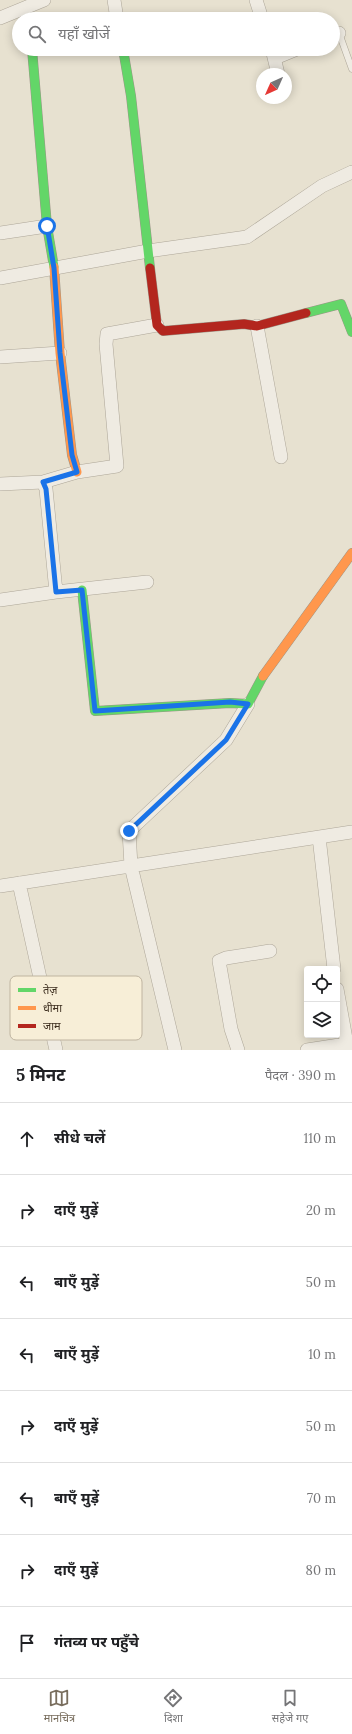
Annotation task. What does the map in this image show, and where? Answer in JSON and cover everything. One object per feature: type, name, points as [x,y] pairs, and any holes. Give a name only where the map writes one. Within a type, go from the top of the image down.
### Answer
[{"type":"street","points":[[30,12],[44,0]]},
{"type":"street","points":[[114,0],[117,12]]},
{"type":"street","points":[[256,0],[260,12]]},
{"type":"street","points":[[0,18],[12,16]]},
{"type":"street","points":[[33,56],[47,226],[54,268],[60,353],[72,455],[77,472]]},
{"type":"street","points":[[124,56],[131,96],[157,325],[163,331],[244,324],[257,326],[341,304],[352,332]]},
{"type":"street","points":[[274,56],[277,68]]},
{"type":"street","points":[[0,278],[148,251],[247,237],[322,186],[352,172]]},
{"type":"street","points":[[0,233],[47,226]]},
{"type":"street","points":[[0,484],[43,482],[77,472],[117,466],[106,344],[107,334],[157,325]]},
{"type":"street","points":[[257,326],[281,457]]},
{"type":"street","points":[[0,357],[60,353]]},
{"type":"street","points":[[43,482],[46,489],[56,592]]},
{"type":"street","points":[[175,1050],[131,866],[129,831],[226,740],[248,704],[259,681],[352,553]]},
{"type":"street","points":[[0,600],[147,582]]},
{"type":"street","points":[[82,590],[95,711],[230,702],[248,704]]},
{"type":"street","points":[[0,886],[352,832]]},
{"type":"street","points":[[319,837],[334,966]]},
{"type":"street","points":[[19,883],[40,976]]},
{"type":"street","points":[[238,1050],[231,1029],[219,961],[226,958],[270,951]]},
{"type":"street","points":[[307,1050],[347,1047],[339,1002]]},
{"type":"street","points":[[54,1040],[56,1050]]},
{"type":"lane","points":[[340,43],[352,69]]},
{"type":"traffic: fast","points":[[33,56],[47,226],[54,267]]},
{"type":"traffic: fast","points":[[124,56],[131,96],[150,268]]},
{"type":"traffic: fast","points":[[306,313],[341,304],[352,332]]},
{"type":"traffic: fast","points":[[82,590],[95,711],[230,703],[248,704],[263,676]]},
{"type":"traffic: slow","points":[[54,267],[60,353],[72,455],[77,472]]},
{"type":"traffic: slow","points":[[263,676],[352,553]]},
{"type":"traffic: jam","points":[[150,268],[157,325],[163,331],[244,324],[257,326],[306,313]]},
{"type":"route","points":[[47,226],[54,268],[60,353],[72,455],[77,472],[43,482],[46,489],[56,592],[82,590],[95,711],[230,702],[248,704],[226,740],[129,831]]}]
